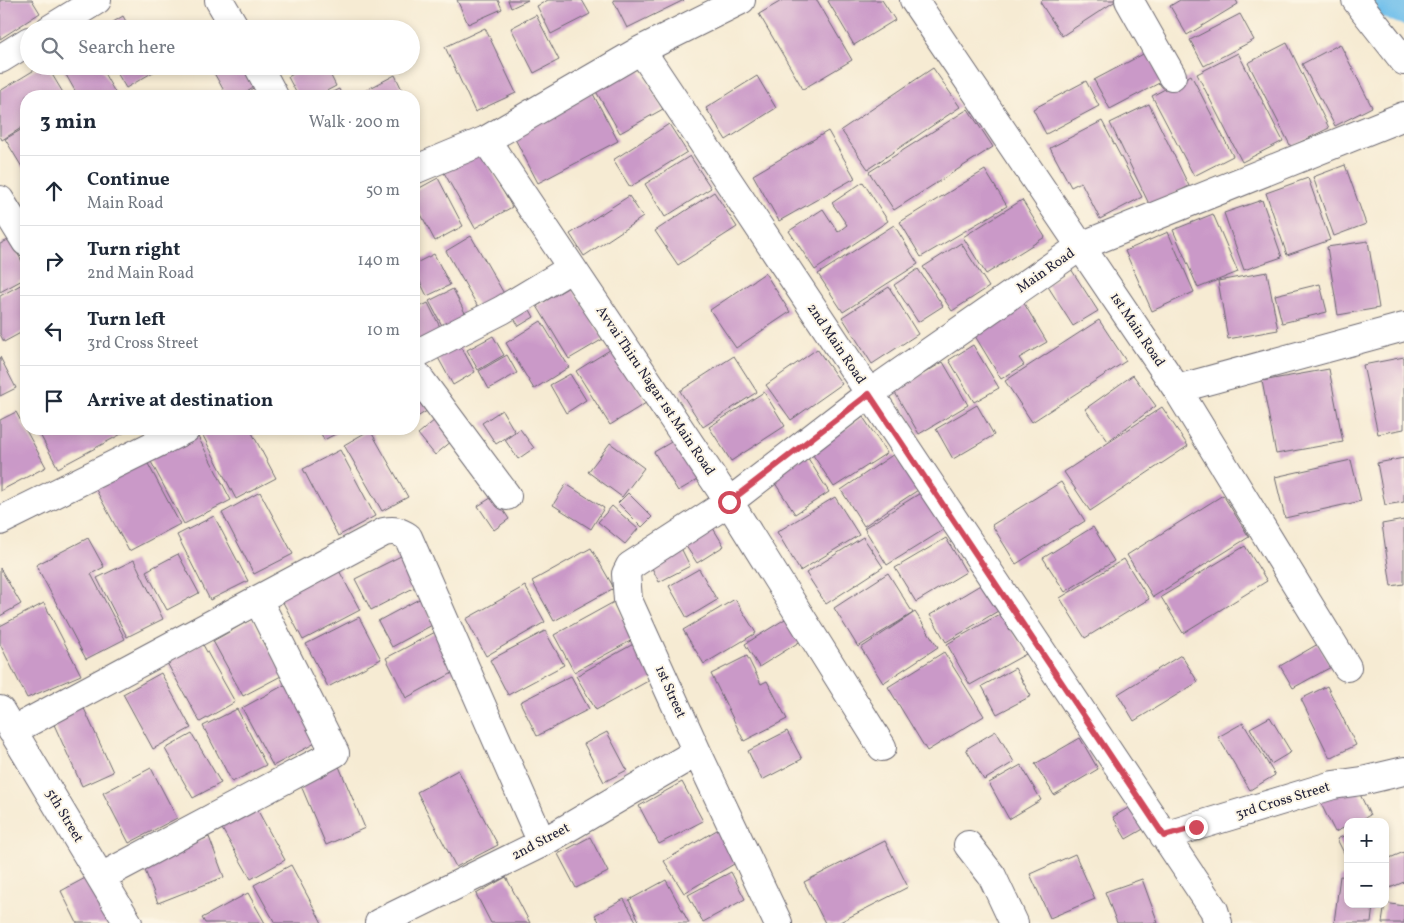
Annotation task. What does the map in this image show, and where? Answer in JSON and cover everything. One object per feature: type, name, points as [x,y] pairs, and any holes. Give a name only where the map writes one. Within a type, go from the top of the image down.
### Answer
[{"type":"street","points":[[65,20],[98,0]]},
{"type":"street","points":[[219,0],[231,20]]},
{"type":"street","points":[[420,168],[486,140],[642,50],[741,0]]},
{"type":"street","name":"1st Main Road","points":[[914,0],[1177,389],[1347,667]]},
{"type":"street","points":[[1129,0],[1172,76]]},
{"type":"street","points":[[1356,0],[1404,61]]},
{"type":"street","points":[[0,58],[20,46]]},
{"type":"street","name":"2nd Main Road","points":[[642,50],[1214,910],[1218,923]]},
{"type":"street","points":[[263,75],[271,90]]},
{"type":"street","name":"Main Road","points":[[729,502],[869,394],[1081,246],[1404,116]]},
{"type":"street","name":"Avvai Thiru Nagar 1st Main Road","points":[[486,140],[729,502],[882,746]]},
{"type":"street","points":[[0,200],[20,232]]},
{"type":"street","points":[[420,352],[502,310],[572,268]]},
{"type":"street","points":[[1177,389],[1404,327]]},
{"type":"street","points":[[420,380],[508,496]]},
{"type":"street","points":[[0,521],[148,437]]},
{"type":"street","name":"1st Street","points":[[729,502],[630,566],[626,574],[626,585],[628,600],[778,923]]},
{"type":"street","points":[[6,720],[258,600],[384,532],[394,530],[402,532],[408,537],[542,843]]},
{"type":"street","points":[[101,877],[335,753],[258,600]]},
{"type":"street","name":"5th Street","points":[[6,720],[128,923]]},
{"type":"street","name":"2nd Street","points":[[379,923],[542,843],[697,752]]},
{"type":"street","name":"3rd Cross Street","points":[[1164,836],[1333,785],[1362,781],[1404,771]]},
{"type":"street","points":[[968,845],[992,876],[1014,923]]},
{"type":"building","points":[[0,0],[32,0],[40,13],[29,20],[20,20],[20,26],[0,39]]},
{"type":"building","points":[[457,0],[498,0],[502,9],[468,24]]},
{"type":"building","points":[[508,0],[528,0],[511,8]]},
{"type":"building","points":[[548,0],[582,0],[590,14],[551,34],[537,6]]},
{"type":"building","points":[[613,0],[684,0],[627,28]]},
{"type":"building","points":[[783,0],[817,0],[852,60],[803,89],[759,14]]},
{"type":"building","points":[[882,0],[895,20],[854,45],[828,1]]},
{"type":"building","points":[[1043,0],[1117,0],[1062,36],[1040,2]]},
{"type":"building","points":[[1180,0],[1236,0],[1238,4],[1187,35],[1170,6]]},
{"type":"building","points":[[1240,14],[1254,40],[1204,66],[1190,40]]},
{"type":"building","points":[[536,15],[559,60],[534,73],[511,28]]},
{"type":"building","points":[[123,16],[125,20],[117,20]]},
{"type":"building","points":[[485,28],[516,93],[475,112],[445,47]]},
{"type":"building","points":[[1287,43],[1329,128],[1291,147],[1248,63]]},
{"type":"building","points":[[1340,44],[1372,107],[1335,126],[1302,64]]},
{"type":"building","points":[[1147,52],[1163,81],[1110,109],[1094,80]]},
{"type":"building","points":[[1238,53],[1283,141],[1242,162],[1197,74]]},
{"type":"building","points":[[636,64],[663,109],[620,133],[594,88]]},
{"type":"building","points":[[933,68],[960,107],[868,169],[841,130]]},
{"type":"building","points":[[26,75],[52,75],[61,90],[20,90],[20,129],[2,140],[0,136],[0,91]]},
{"type":"building","points":[[66,75],[105,75],[114,90],[75,90]]},
{"type":"building","points":[[118,75],[148,75],[126,88]]},
{"type":"building","points":[[215,75],[261,75],[265,81],[250,90],[224,90]]},
{"type":"building","points":[[291,75],[330,75],[336,86],[328,90],[295,90],[288,77]]},
{"type":"building","points":[[395,75],[402,90],[366,90]]},
{"type":"building","points":[[1191,75],[1233,156],[1194,176],[1152,96]]},
{"type":"building","points":[[757,76],[776,108],[726,140],[706,108]]},
{"type":"building","points":[[1086,81],[1099,106],[1046,134],[1033,109]]},
{"type":"building","points":[[592,92],[618,141],[538,183],[513,135]]},
{"type":"building","points":[[1149,104],[1189,186],[1150,206],[1110,123]]},
{"type":"building","points":[[968,109],[993,147],[894,210],[869,172]]},
{"type":"building","points":[[1102,121],[1142,197],[1100,219],[1081,182],[1071,187],[1050,148]]},
{"type":"building","points":[[669,124],[687,152],[630,187],[613,160]]},
{"type":"building","points":[[20,130],[20,164],[5,139]]},
{"type":"building","points":[[828,131],[855,178],[779,221],[753,175]]},
{"type":"building","points":[[479,148],[512,207],[475,228],[442,169]]},
{"type":"building","points":[[690,156],[711,188],[665,217],[645,184]]},
{"type":"building","points":[[1345,165],[1366,224],[1334,236],[1313,177]]},
{"type":"building","points":[[985,170],[1007,206],[921,257],[900,222]]},
{"type":"building","points":[[438,178],[463,226],[435,241],[420,212],[420,188]]},
{"type":"building","points":[[1308,178],[1330,240],[1287,255],[1266,193]]},
{"type":"building","points":[[863,182],[888,221],[815,270],[789,231],[823,209],[838,232],[847,225],[832,203]]},
{"type":"building","points":[[714,192],[737,227],[678,265],[655,231]]},
{"type":"building","points":[[629,196],[643,217],[584,256],[570,234]]},
{"type":"building","points":[[1022,200],[1045,237],[986,274],[963,237]]},
{"type":"building","points":[[1262,200],[1282,257],[1244,270],[1224,213]]},
{"type":"building","points":[[1213,214],[1238,272],[1198,288],[1173,230]]},
{"type":"building","points":[[894,225],[918,264],[843,312],[818,274]]},
{"type":"building","points":[[1168,232],[1194,292],[1152,311],[1125,251]]},
{"type":"building","points":[[471,236],[506,297],[481,312],[446,251]]},
{"type":"building","points":[[10,239],[20,258],[20,281],[0,292],[0,244]]},
{"type":"building","points":[[1368,241],[1379,308],[1338,315],[1327,247]]},
{"type":"building","points":[[961,243],[989,287],[952,311],[923,267]]},
{"type":"building","points":[[434,254],[450,285],[427,296],[420,282],[420,261]]},
{"type":"building","points":[[918,269],[943,306],[918,322],[894,285]]},
{"type":"building","points":[[1071,269],[1098,311],[1073,326],[1047,285]]},
{"type":"building","points":[[1267,272],[1278,330],[1228,339],[1218,281]]},
{"type":"building","points":[[765,273],[790,312],[736,348],[710,310]]},
{"type":"building","points":[[1320,284],[1327,312],[1282,323],[1275,295]]},
{"type":"building","points":[[20,285],[20,333],[4,342],[0,334],[0,296]]},
{"type":"building","points":[[571,286],[603,339],[569,359],[537,306]]},
{"type":"building","points":[[889,287],[918,334],[872,364],[842,317]]},
{"type":"building","points":[[453,289],[469,321],[446,333],[429,301]]},
{"type":"building","points":[[1022,300],[1047,342],[1019,358],[1024,365],[1001,379],[972,331]]},
{"type":"building","points":[[525,301],[534,317],[519,326],[509,311]]},
{"type":"building","points":[[428,303],[442,331],[420,342],[420,307]]},
{"type":"building","points":[[1099,320],[1126,361],[1032,422],[1005,381]]},
{"type":"building","points":[[541,321],[569,367],[534,389],[506,343]]},
{"type":"building","points":[[493,336],[504,355],[478,370],[467,350]]},
{"type":"building","points":[[458,341],[475,372],[453,385],[436,354]]},
{"type":"building","points":[[973,345],[999,388],[974,402],[949,360]]},
{"type":"building","points":[[613,348],[646,403],[610,425],[576,371]]},
{"type":"building","points":[[817,349],[842,384],[791,420],[766,385]]},
{"type":"building","points":[[507,355],[517,373],[489,389],[479,371]]},
{"type":"building","points":[[734,356],[757,392],[703,427],[680,391]]},
{"type":"building","points":[[0,357],[16,388],[0,396]]},
{"type":"building","points":[[1404,357],[1404,429],[1378,434],[1363,365]]},
{"type":"building","points":[[943,362],[968,405],[919,434],[894,391]]},
{"type":"building","points":[[1329,369],[1343,442],[1276,454],[1262,381]]},
{"type":"building","points":[[570,374],[586,400],[566,413],[550,385]]},
{"type":"building","points":[[1133,375],[1156,406],[1108,441],[1085,409]]},
{"type":"building","points":[[764,392],[785,426],[731,461],[709,427]]},
{"type":"building","points":[[422,396],[430,409],[420,415],[420,397]]},
{"type":"building","points":[[977,405],[994,435],[953,459],[936,429]]},
{"type":"building","points":[[1162,407],[1188,446],[1090,511],[1064,472]]},
{"type":"building","points":[[502,410],[515,432],[496,444],[482,423]]},
{"type":"building","points":[[16,412],[20,419],[20,435],[29,435],[46,467],[0,491],[0,420]]},
{"type":"building","points":[[441,415],[458,436],[435,455],[419,435]]},
{"type":"building","points":[[863,417],[887,453],[834,487],[811,452]]},
{"type":"building","points":[[520,429],[534,448],[518,459],[505,440]]},
{"type":"building","points":[[40,435],[120,435],[58,468]]},
{"type":"building","points":[[192,435],[197,435],[231,500],[184,524],[149,458]]},
{"type":"building","points":[[203,435],[253,435],[276,478],[236,499]]},
{"type":"building","points":[[322,435],[334,435],[324,440]]},
{"type":"building","points":[[361,435],[373,435],[408,497],[382,511],[344,445]]},
{"type":"building","points":[[673,441],[697,480],[678,491],[654,452]]},
{"type":"building","points":[[610,443],[644,468],[622,497],[588,472]]},
{"type":"building","points":[[340,450],[375,516],[338,536],[303,469]]},
{"type":"building","points":[[894,454],[918,490],[864,526],[841,490]]},
{"type":"building","points":[[806,455],[829,492],[795,514],[771,477]]},
{"type":"building","points":[[1404,458],[1404,502],[1385,505],[1377,463]]},
{"type":"building","points":[[146,460],[180,524],[129,551],[95,488]]},
{"type":"building","points":[[1351,460],[1361,501],[1285,518],[1275,477]]},
{"type":"building","points":[[1061,482],[1085,521],[1016,564],[992,525]]},
{"type":"building","points":[[566,484],[604,508],[591,529],[553,505]]},
{"type":"building","points":[[260,492],[293,554],[254,574],[222,513]]},
{"type":"building","points":[[922,492],[945,529],[887,565],[864,528]]},
{"type":"building","points":[[628,493],[652,517],[642,527],[618,503]]},
{"type":"building","points":[[1223,495],[1249,537],[1153,597],[1127,555]]},
{"type":"building","points":[[494,496],[509,519],[494,530],[478,506]]},
{"type":"building","points":[[835,497],[859,535],[800,571],[777,532]]},
{"type":"building","points":[[612,506],[638,529],[625,544],[598,522]]},
{"type":"building","points":[[214,516],[248,581],[210,600],[177,535]]},
{"type":"building","points":[[708,520],[724,546],[697,563],[680,537]]},
{"type":"building","points":[[1404,520],[1404,584],[1391,586],[1382,524]]},
{"type":"building","points":[[1093,527],[1114,561],[1065,592],[1043,558]]},
{"type":"building","points":[[863,537],[883,567],[826,604],[806,573]]},
{"type":"building","points":[[88,538],[104,567],[91,574],[125,639],[86,659],[36,565]]},
{"type":"building","points":[[946,538],[966,572],[916,602],[895,568]]},
{"type":"building","points":[[678,542],[690,566],[659,582],[647,558]]},
{"type":"building","points":[[1245,546],[1267,581],[1183,633],[1161,597]]},
{"type":"building","points":[[591,548],[614,588],[554,621],[532,581]]},
{"type":"building","points":[[178,554],[199,593],[167,610],[146,571]]},
{"type":"building","points":[[405,554],[421,584],[371,610],[355,579]]},
{"type":"building","points":[[1124,559],[1149,599],[1085,638],[1060,598]]},
{"type":"building","points":[[134,560],[163,619],[127,637],[97,578]]},
{"type":"building","points":[[334,561],[360,610],[303,640],[277,591]]},
{"type":"building","points":[[0,568],[21,604],[0,616]]},
{"type":"building","points":[[699,569],[717,600],[687,618],[669,586]]},
{"type":"building","points":[[888,573],[913,613],[858,647],[834,608]]},
{"type":"building","points":[[987,581],[1003,608],[946,642],[930,615]]},
{"type":"building","points":[[525,586],[545,622],[486,656],[466,619]]},
{"type":"building","points":[[421,598],[434,624],[392,647],[378,621]]},
{"type":"building","points":[[735,599],[756,633],[704,664],[683,630]]},
{"type":"building","points":[[614,602],[634,639],[574,672],[554,635]]},
{"type":"building","points":[[44,603],[81,675],[27,698],[0,644],[0,626]]},
{"type":"building","points":[[915,612],[938,647],[883,683],[861,648]]},
{"type":"building","points":[[1002,613],[1026,654],[970,685],[947,644]]},
{"type":"building","points":[[790,616],[804,639],[759,667],[745,644]]},
{"type":"building","points":[[359,617],[381,659],[328,687],[306,644]]},
{"type":"building","points":[[252,619],[283,675],[243,696],[213,641]]},
{"type":"building","points":[[441,629],[462,668],[406,698],[386,658]]},
{"type":"building","points":[[545,631],[564,665],[508,695],[490,660]]},
{"type":"building","points":[[637,642],[657,676],[596,710],[576,676]]},
{"type":"building","points":[[202,643],[235,702],[200,722],[167,663]]},
{"type":"building","points":[[1318,644],[1331,667],[1293,688],[1280,666]]},
{"type":"building","points":[[944,652],[984,716],[927,751],[888,687]]},
{"type":"building","points":[[1181,655],[1198,682],[1134,721],[1118,694]]},
{"type":"building","points":[[747,656],[761,684],[767,681],[787,719],[744,741],[711,674]]},
{"type":"building","points":[[1015,668],[1031,696],[997,714],[982,686]]},
{"type":"building","points":[[161,673],[191,728],[153,749],[123,694]]},
{"type":"building","points":[[571,676],[589,709],[537,736],[520,702]]},
{"type":"building","points":[[288,683],[319,741],[273,766],[242,708]]},
{"type":"building","points":[[1327,686],[1356,745],[1330,758],[1301,699]]},
{"type":"building","points":[[82,704],[113,772],[82,786],[51,718]]},
{"type":"building","points":[[237,709],[266,765],[232,782],[203,726]]},
{"type":"building","points":[[1270,717],[1291,752],[1271,764],[1250,728]]},
{"type":"building","points":[[1243,723],[1275,775],[1250,790],[1218,737]]},
{"type":"building","points":[[787,731],[802,759],[762,780],[748,751]]},
{"type":"building","points":[[996,731],[1014,762],[984,780],[966,749]]},
{"type":"building","points":[[607,732],[627,770],[604,782],[584,744]]},
{"type":"building","points":[[192,734],[221,783],[193,798],[165,749]]},
{"type":"building","points":[[1080,738],[1098,769],[1054,795],[1035,764]]},
{"type":"building","points":[[338,764],[365,828],[326,845],[299,781]]},
{"type":"building","points":[[1021,765],[1041,800],[1009,819],[989,783]]},
{"type":"building","points":[[151,768],[177,818],[129,843],[103,793]]},
{"type":"building","points":[[458,770],[498,845],[456,867],[417,792]]},
{"type":"building","points":[[682,782],[703,821],[659,844],[639,806]]},
{"type":"building","points":[[1355,784],[1370,815],[1364,818],[1344,818],[1344,828],[1335,832],[1320,802]]},
{"type":"building","points":[[253,802],[285,860],[251,879],[218,822]]},
{"type":"building","points":[[1138,802],[1152,824],[1126,839],[1113,817]]},
{"type":"building","points":[[722,827],[741,860],[684,893],[664,861]]},
{"type":"building","points":[[1344,836],[1344,853],[1337,839]]},
{"type":"building","points":[[209,837],[224,877],[158,903],[142,863]]},
{"type":"building","points":[[590,837],[608,872],[576,888],[558,854]]},
{"type":"building","points":[[885,841],[908,887],[838,923],[825,923],[804,882]]},
{"type":"building","points":[[1404,852],[1404,882],[1389,888],[1389,863],[1389,858]]},
{"type":"building","points":[[1075,854],[1095,899],[1050,918],[1030,874]]},
{"type":"building","points":[[291,865],[322,923],[275,923],[254,885]]},
{"type":"building","points":[[731,872],[745,899],[703,922],[688,895]]},
{"type":"building","points":[[89,876],[113,923],[77,923],[61,891]]},
{"type":"building","points":[[1340,876],[1344,876],[1344,908],[1373,908],[1371,923],[1334,923]]},
{"type":"building","points":[[506,877],[530,923],[491,923],[476,894]]},
{"type":"building","points":[[1142,879],[1158,923],[1117,923],[1105,892]]},
{"type":"building","points":[[666,880],[689,923],[640,923],[629,900]]},
{"type":"building","points":[[248,893],[265,923],[205,923],[202,918]]},
{"type":"building","points":[[624,899],[637,923],[600,923],[595,915]]},
{"type":"building","points":[[1389,904],[1404,906],[1404,923],[1382,923],[1384,908],[1389,908]]},
{"type":"waterway","points":[[1376,0],[1404,11]]},
{"type":"route","points":[[729,502],[869,394],[1164,836],[1196,827]]}]
